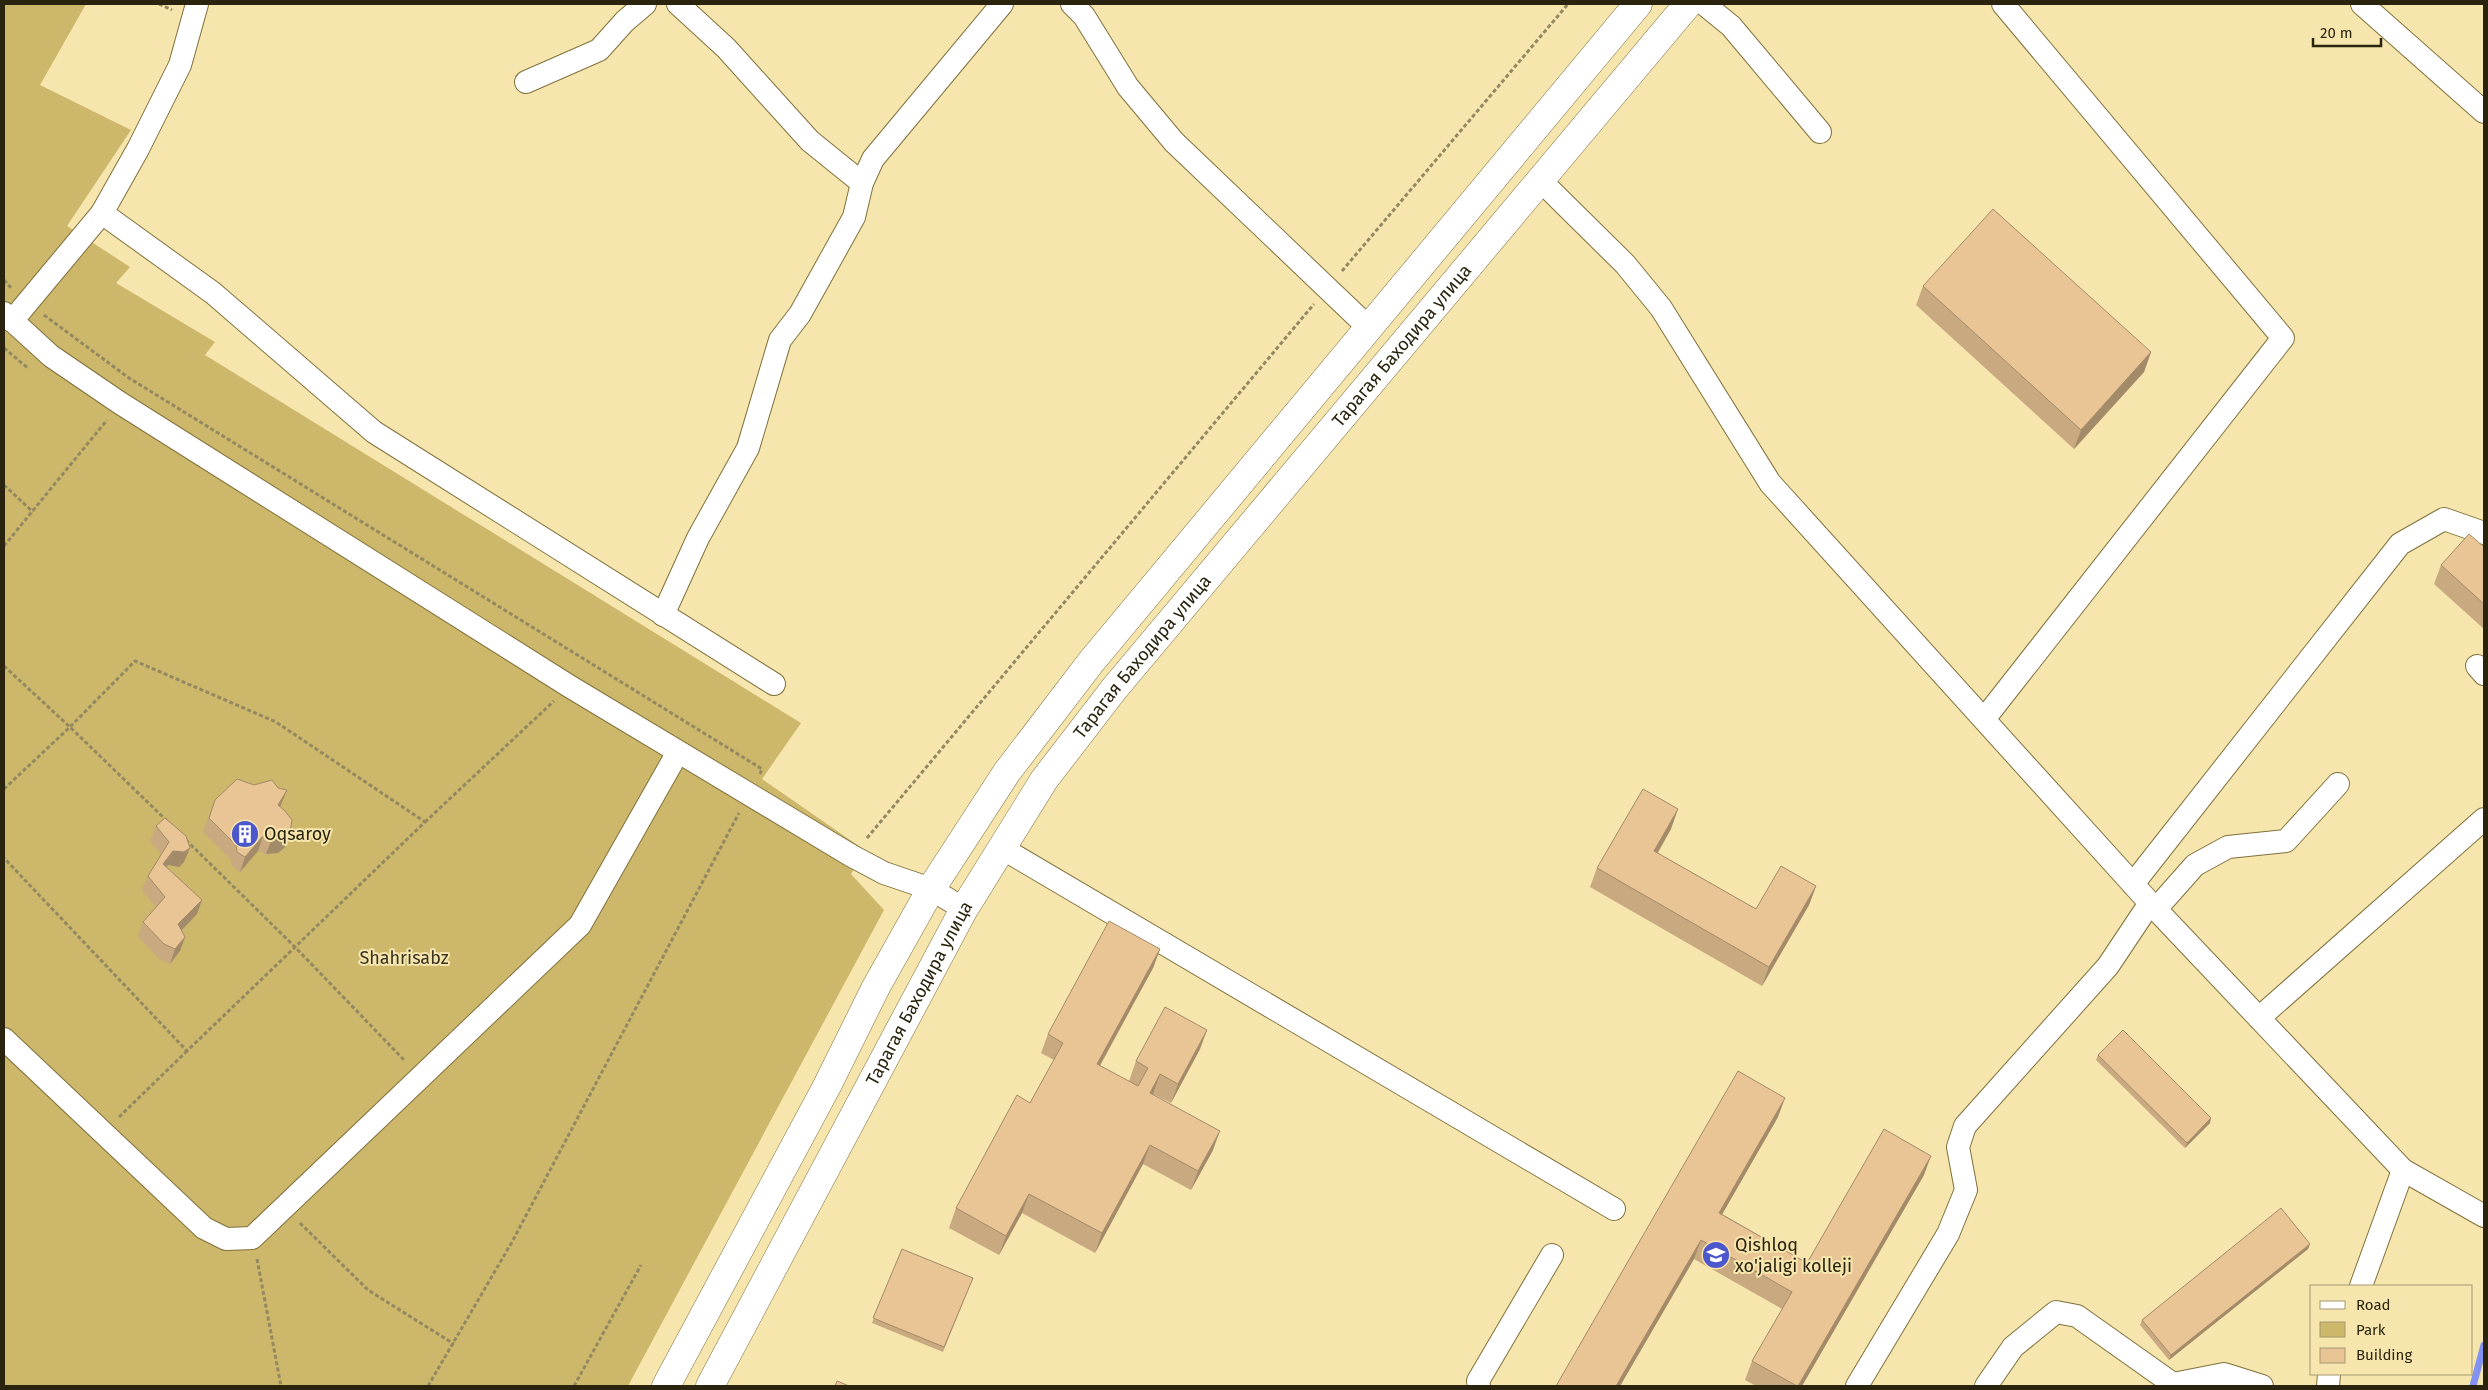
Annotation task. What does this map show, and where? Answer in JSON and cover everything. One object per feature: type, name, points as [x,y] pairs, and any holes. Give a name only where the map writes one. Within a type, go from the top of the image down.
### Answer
[{"type":"main road","name":"Тарагая Баходира улица","points":[[666,1386],[827,1086],[876,987],[931,889],[1007,772],[1091,662],[1638,4]]},
{"type":"main road","name":"Тарагая Баходира улица","points":[[710,1386],[964,909],[1000,847],[1044,780],[1114,689],[1688,4]]},
{"type":"street","points":[[197,4],[180,65],[138,149],[102,213],[27,303],[8,317],[51,356],[120,403],[569,686],[852,856],[884,872],[931,889],[964,909]]},
{"type":"street","points":[[526,82],[599,50],[625,21],[645,4]]},
{"type":"street","points":[[678,4],[726,48],[810,141],[862,183]]},
{"type":"street","points":[[663,615],[698,538],[748,448],[780,340],[800,314],[854,217],[862,183],[873,159],[1002,4]]},
{"type":"street","points":[[1072,4],[1084,16],[1128,87],[1174,142],[1370,328]]},
{"type":"street","points":[[1704,4],[1731,26],[1820,132]]},
{"type":"street","points":[[1984,718],[2283,338],[2003,4]]},
{"type":"street","points":[[2362,4],[2484,112]]},
{"type":"street","points":[[1540,180],[1624,264],[1661,308],[1770,483],[2153,906],[2403,1170],[2484,1216]]},
{"type":"street","points":[[102,213],[213,293],[374,432],[774,684]]},
{"type":"street","points":[[2133,884],[2400,544],[2444,519],[2484,533]]},
{"type":"street","points":[[4,1039],[204,1228],[226,1239],[252,1238],[580,925],[678,752]]},
{"type":"street","points":[[1857,1386],[1948,1234],[1966,1190],[1958,1147],[1965,1126],[2108,966],[2153,906],[2195,865],[2228,847],[2286,841],[2338,784]]},
{"type":"street","points":[[2259,1018],[2484,819]]},
{"type":"street","points":[[1000,847],[1614,1209]]},
{"type":"street","points":[[2361,1285],[2403,1170]]},
{"type":"street","points":[[1479,1386],[1478,1381],[1552,1254]]},
{"type":"street","points":[[1986,1386],[2013,1347],[2056,1312],[2077,1316],[2173,1384],[2224,1374],[2262,1386]]},
{"type":"path","points":[[852,856],[1327,288],[1568,4]]},
{"type":"path","points":[[4,280],[27,303],[129,378],[762,769],[512,1242],[428,1386]]},
{"type":"path","points":[[4,546],[120,403]]},
{"type":"path","points":[[4,485],[33,512]]},
{"type":"path","points":[[4,789],[70,727],[135,660],[276,722],[425,822]]},
{"type":"path","points":[[4,666],[168,822]]},
{"type":"path","points":[[103,1133],[294,946],[569,686]]},
{"type":"path","points":[[182,836],[294,946],[421,1077]]},
{"type":"path","points":[[4,858],[186,1051]]},
{"type":"path","points":[[285,1208],[368,1290],[454,1344]]},
{"type":"path","points":[[252,1238],[281,1386]]},
{"type":"path","points":[[574,1386],[641,1265]]},
{"type":"green space","name":"Shahrisabz","points":[[4,4],[86,4],[40,85],[131,130],[67,226],[130,267],[116,283],[215,342],[205,355],[801,723],[762,779],[866,851],[851,874],[884,910],[628,1386],[4,1386]]},
{"type":"building","points":[[1993,209],[2151,352],[2081,430],[1923,286]]},
{"type":"building","points":[[2469,534],[2484,547],[2484,604],[2441,565]]},
{"type":"building","name":"Oqsaroy","points":[[237,779],[254,785],[272,780],[278,788],[287,790],[278,805],[292,820],[290,832],[283,838],[272,839],[263,836],[245,857],[237,852],[236,845],[209,818],[215,800]]},
{"type":"building","points":[[1643,789],[1678,809],[1654,851],[1756,909],[1781,866],[1816,886],[1769,967],[1597,868]]},
{"type":"building","points":[[165,818],[186,836],[190,848],[184,852],[173,851],[163,864],[202,900],[178,924],[185,937],[175,949],[164,944],[143,922],[165,897],[148,876],[169,842],[156,826]]},
{"type":"building","points":[[1109,921],[1160,949],[1097,1064],[1138,1086],[1148,1068],[1136,1061],[1165,1007],[1207,1030],[1178,1084],[1160,1074],[1150,1093],[1220,1131],[1198,1171],[1150,1145],[1102,1233],[1029,1194],[1006,1236],[956,1208],[1017,1095],[1030,1103],[1063,1043],[1048,1034]]},
{"type":"building","points":[[2123,1030],[2211,1118],[2187,1143],[2098,1055]]},
{"type":"building","points":[[1738,1071],[1785,1098],[1719,1213],[1807,1263],[1884,1129],[1931,1156],[1798,1386],[1752,1361],[1792,1292],[1701,1240],[1616,1386],[1556,1386]]},
{"type":"building","points":[[2281,1208],[2310,1244],[2171,1355],[2142,1320]]},
{"type":"building","points":[[902,1249],[973,1278],[944,1347],[873,1318]]},
{"type":"building","points":[[837,1381],[849,1386],[835,1386]]},
{"type":"waterway","points":[[2473,1386],[2484,1345]]},
{"type":"place","name":"Oqsaroy","points":[[245,834]]},
{"type":"place","name":"Qishloq xo'jaligi kolleji","points":[[1716,1255]]}]
